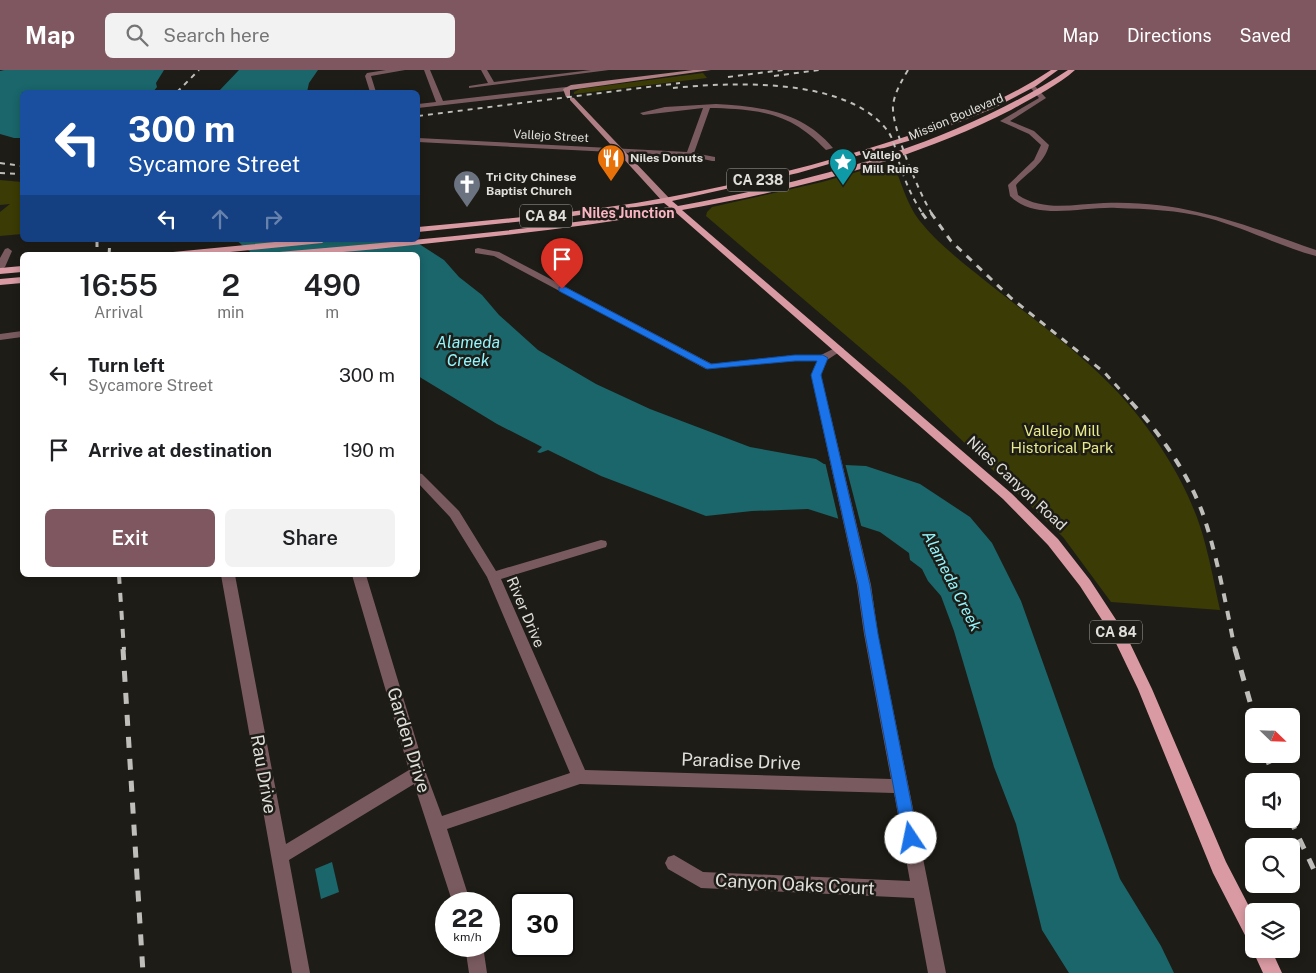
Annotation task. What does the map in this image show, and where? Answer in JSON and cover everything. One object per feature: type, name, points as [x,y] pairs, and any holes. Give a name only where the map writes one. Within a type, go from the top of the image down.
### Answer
[{"type":"main road","points":[[666,200],[617,150],[569,95],[571,87],[671,72],[708,70]]},
{"type":"main road","name":"Mission Boulevard","points":[[421,230],[666,200],[796,171],[880,148],[979,113],[1032,86],[1054,70]]},
{"type":"main road","name":"Mission Boulevard","points":[[311,252],[442,240],[678,210],[815,180],[892,156],[979,123],[1037,93],[1072,70]]},
{"type":"main road","name":"Niles Canyon Road","points":[[666,200],[1007,496],[1053,542],[1086,583],[1119,635],[1145,689],[1219,867],[1245,918]]},
{"type":"main road","points":[[205,252],[303,242]]},
{"type":"main road","points":[[0,271],[20,269]]},
{"type":"main road","points":[[0,282],[20,280]]},
{"type":"main road","points":[[1266,958],[1273,973]]},
{"type":"street","points":[[372,90],[368,76],[374,72],[402,70]]},
{"type":"street","points":[[427,70],[440,103]]},
{"type":"street","points":[[484,70],[492,84]]},
{"type":"street","points":[[540,70],[546,78]]},
{"type":"street","points":[[470,87],[606,70]]},
{"type":"street","points":[[1044,78],[1048,70]]},
{"type":"street","points":[[1032,86],[1043,98],[1004,121],[1031,132],[1040,138],[1045,145],[1045,152],[1012,185],[1014,196],[1027,204],[1048,208],[1112,205],[1190,212],[1234,224],[1316,253]]},
{"type":"street","points":[[420,106],[569,95]]},
{"type":"street","points":[[643,113],[670,108],[707,107],[734,107],[762,111],[800,122],[816,131],[829,148]]},
{"type":"street","points":[[690,154],[707,107]]},
{"type":"street","name":"Vallejo Street","points":[[420,140],[690,154],[712,159]]},
{"type":"street","points":[[0,267],[8,251]]},
{"type":"street","points":[[478,251],[496,254],[710,367],[795,358],[823,358],[839,349]]},
{"type":"street","points":[[0,336],[20,334]]},
{"type":"street","points":[[823,358],[816,375],[862,576],[871,634],[937,973]]},
{"type":"street","name":"River Drive","points":[[420,479],[455,514],[493,577],[580,776]]},
{"type":"street","points":[[493,577],[601,544]]},
{"type":"street","name":"Rau Drive","points":[[228,577],[301,973]]},
{"type":"street","name":"Garden Drive","points":[[360,577],[418,773],[458,892]]},
{"type":"street","points":[[279,857],[418,773]]},
{"type":"street","points":[[437,825],[580,776]]},
{"type":"street","name":"Paradise Drive","points":[[580,776],[901,786]]},
{"type":"street","name":"Canyon Oaks Court","points":[[674,863],[701,880],[921,890]]},
{"type":"street","points":[[475,957],[476,972]]},
{"type":"green space","points":[[703,73],[707,78],[574,94],[574,92],[580,89]]},
{"type":"green space","name":"Vallejo Mill Historical Park","points":[[892,162],[907,199],[919,220],[934,237],[966,266],[1045,327],[1085,361],[1122,397],[1150,431],[1169,461],[1194,509],[1207,551],[1220,610],[1111,602],[1063,537],[905,386],[706,216],[712,207],[822,182]]},
{"type":"green space","points":[[0,180],[20,182],[20,234],[0,236],[0,212],[10,204],[0,205]]},
{"type":"water","points":[[164,70],[156,83],[157,87],[155,90],[20,90],[20,138],[0,134],[0,71]]},
{"type":"water","points":[[239,70],[318,70],[309,83],[307,90],[220,90]]},
{"type":"water","name":"Alameda Creek","points":[[238,242],[416,242],[444,260],[459,277],[482,295],[499,315],[538,350],[596,384],[650,409],[750,447],[816,459],[824,464],[866,466],[920,484],[970,517],[992,543],[1021,601],[1120,879],[1161,946],[1174,973],[1069,973],[1042,930],[1016,824],[994,767],[954,631],[941,596],[928,581],[922,569],[910,560],[909,553],[880,532],[808,509],[752,511],[706,516],[601,476],[548,450],[540,453],[537,452],[542,447],[497,424],[420,377],[420,252],[250,252]]},
{"type":"water","points":[[332,862],[339,892],[321,899],[315,869]]},
{"type":"pier","points":[[825,462],[845,463],[862,529],[839,522]]},
{"type":"railway","points":[[179,90],[199,70]]},
{"type":"railway","points":[[728,77],[783,70]]},
{"type":"railway","points":[[774,76],[819,70]]},
{"type":"railway","points":[[908,70],[895,96],[893,105],[894,115],[907,161],[932,214]]},
{"type":"railway","points":[[420,116],[680,83]]},
{"type":"railway","points":[[673,88],[726,85],[787,87],[817,92],[845,100],[868,113],[887,130],[893,141],[909,189],[923,214]]},
{"type":"railway","points":[[0,163],[20,166]]},
{"type":"railway","points":[[0,173],[20,174]]},
{"type":"railway","points":[[922,213],[927,220]]},
{"type":"railway","points":[[931,213],[951,241],[1011,298],[1105,373],[1132,403]]},
{"type":"railway","points":[[97,242],[97,252]]},
{"type":"railway","points":[[109,252],[110,242]]},
{"type":"railway","points":[[1131,402],[1163,441],[1191,486],[1198,502],[1213,550],[1235,650]]},
{"type":"railway","points":[[119,577],[124,650]]},
{"type":"railway","points":[[123,649],[143,973]]},
{"type":"railway","points":[[1235,649],[1252,708]]},
{"type":"railway","points":[[1269,763],[1273,773]]},
{"type":"railway","points":[[1294,828],[1316,874]]},
{"type":"place","name":"Niles Donuts","points":[[611,182]]},
{"type":"place","name":"Vallejo Mill Ruins","points":[[843,186]]},
{"type":"place","name":"Tri City Chinese Baptist Church","points":[[467,208]]},
{"type":"district","name":"Niles Junction","points":[[628,213]]},
{"type":"route","points":[[562,289],[710,367],[795,358],[823,358],[816,375],[864,585],[871,634],[911,838]]}]
